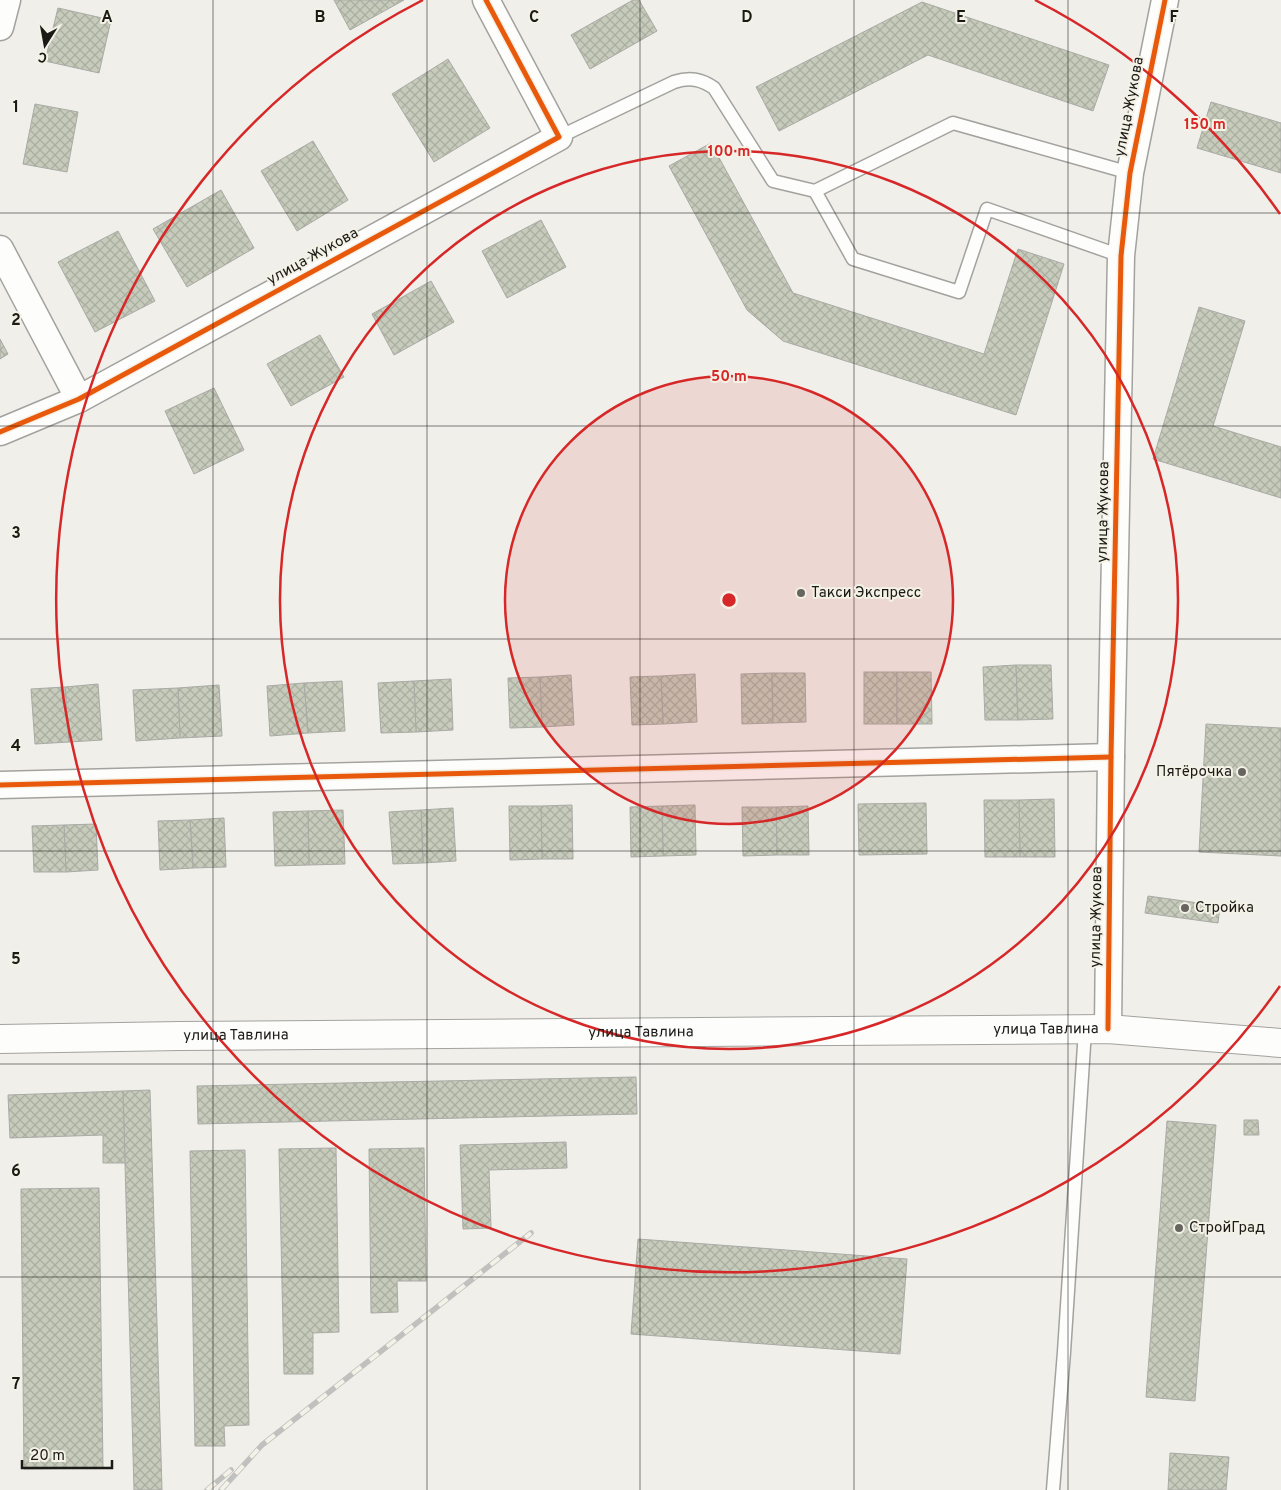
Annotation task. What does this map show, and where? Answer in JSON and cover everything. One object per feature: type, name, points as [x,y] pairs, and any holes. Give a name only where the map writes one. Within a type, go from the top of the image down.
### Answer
[{"type":"main road","name":"улица Тавлина","points":[[0,1039],[1096,1030],[1281,1043]]},
{"type":"street","points":[[0,27],[7,0]]},
{"type":"street","points":[[486,0],[559,137]]},
{"type":"street","name":"улица Жукова","points":[[1096,1030],[1111,757],[1121,256],[1130,173],[1165,0]]},
{"type":"street","name":"улица Жукова","points":[[0,432],[79,399],[559,137]]},
{"type":"street","points":[[0,249],[79,399]]},
{"type":"street","points":[[0,785],[1111,757]]},
{"type":"lane","points":[[559,137],[674,82],[694,79],[705,82],[714,88],[774,181],[815,191],[953,123],[1130,173]]},
{"type":"lane","points":[[815,191],[853,259],[959,292],[987,209],[1121,256]]},
{"type":"lane","points":[[1053,1490],[1064,1352],[1096,1030]]},
{"type":"building","points":[[334,0],[404,0],[350,30]]},
{"type":"building","points":[[633,0],[639,0],[657,31],[590,69],[571,35]]},
{"type":"building","points":[[922,2],[1109,65],[1093,111],[928,55],[779,131],[756,87]]},
{"type":"building","points":[[58,8],[111,20],[99,73],[45,61]]},
{"type":"building","points":[[448,59],[490,128],[434,162],[392,94]]},
{"type":"building","points":[[1211,102],[1281,123],[1281,173],[1197,148]]},
{"type":"building","points":[[35,104],[78,112],[67,172],[23,164]]},
{"type":"building","points":[[313,141],[348,200],[297,231],[261,171]]},
{"type":"building","points":[[711,143],[793,293],[984,354],[1018,249],[1064,264],[1016,415],[783,341],[747,310],[669,166]]},
{"type":"building","points":[[221,190],[254,248],[187,287],[153,229]]},
{"type":"building","points":[[541,220],[566,267],[507,298],[482,251]]},
{"type":"building","points":[[118,231],[155,301],[95,332],[58,262]]},
{"type":"building","points":[[431,281],[454,322],[394,355],[372,314]]},
{"type":"building","points":[[1199,307],[1245,321],[1213,426],[1281,447],[1281,498],[1153,459]]},
{"type":"building","points":[[320,335],[344,377],[291,406],[267,364]]},
{"type":"building","points":[[0,339],[8,354],[0,359]]},
{"type":"building","points":[[214,388],[244,450],[194,474],[165,411]]},
{"type":"building","points":[[1016,665],[1018,720],[985,720],[983,667]]},
{"type":"building","points":[[1016,665],[1051,665],[1053,719],[1018,720]]},
{"type":"building","points":[[864,672],[897,672],[897,724],[864,724]]},
{"type":"building","points":[[897,672],[931,672],[932,724],[897,724]]},
{"type":"building","points":[[772,673],[773,723],[742,724],[741,674]]},
{"type":"building","points":[[772,673],[805,673],[806,722],[773,723]]},
{"type":"building","points":[[695,674],[697,722],[663,724],[661,676]]},
{"type":"building","points":[[571,675],[574,725],[542,727],[540,677]]},
{"type":"building","points":[[661,676],[663,724],[632,725],[630,677]]},
{"type":"building","points":[[540,677],[542,727],[510,728],[508,678]]},
{"type":"building","points":[[451,679],[453,730],[416,732],[414,681]]},
{"type":"building","points":[[342,681],[345,731],[308,733],[304,683]]},
{"type":"building","points":[[414,681],[416,732],[381,733],[378,683]]},
{"type":"building","points":[[304,683],[308,733],[270,736],[267,686]]},
{"type":"building","points":[[98,684],[102,740],[69,742],[65,687]]},
{"type":"building","points":[[219,685],[222,736],[180,738],[178,688]]},
{"type":"building","points":[[65,687],[69,742],[35,744],[31,689]]},
{"type":"building","points":[[178,688],[180,738],[136,741],[133,690]]},
{"type":"building","name":"Пятёрочка","points":[[1206,724],[1281,728],[1281,856],[1199,852]]},
{"type":"building","points":[[1054,799],[1055,857],[1020,857],[1019,800]]},
{"type":"building","points":[[984,800],[1019,800],[1020,857],[985,857]]},
{"type":"building","points":[[926,803],[927,854],[859,855],[858,804]]},
{"type":"building","points":[[572,805],[573,859],[542,859],[541,806]]},
{"type":"building","points":[[695,805],[696,855],[663,856],[662,806]]},
{"type":"building","points":[[509,806],[541,806],[542,859],[510,860]]},
{"type":"building","points":[[662,806],[663,856],[631,857],[630,807]]},
{"type":"building","points":[[808,806],[809,855],[777,855],[776,807]]},
{"type":"building","points":[[742,807],[776,807],[777,855],[743,856]]},
{"type":"building","points":[[453,808],[456,861],[423,863],[421,810]]},
{"type":"building","points":[[343,810],[345,864],[309,865],[308,811]]},
{"type":"building","points":[[421,810],[423,863],[393,864],[389,812]]},
{"type":"building","points":[[308,811],[309,865],[275,866],[273,812]]},
{"type":"building","points":[[224,818],[226,867],[193,868],[190,820]]},
{"type":"building","points":[[190,820],[193,868],[160,870],[158,821]]},
{"type":"building","points":[[96,824],[98,870],[66,872],[64,825]]},
{"type":"building","points":[[64,825],[66,872],[34,872],[32,826]]},
{"type":"building","points":[[1148,896],[1220,906],[1218,923],[1145,913]]},
{"type":"building","points":[[636,1077],[637,1114],[198,1124],[197,1086]]},
{"type":"building","points":[[150,1090],[162,1490],[134,1490],[123,1091]]},
{"type":"building","points":[[123,1091],[125,1163],[103,1163],[103,1135],[10,1138],[8,1095]]},
{"type":"building","points":[[1244,1120],[1258,1120],[1259,1135],[1244,1135]]},
{"type":"building","points":[[1167,1121],[1216,1125],[1195,1401],[1146,1397]]},
{"type":"building","points":[[566,1142],[567,1168],[489,1170],[491,1228],[463,1229],[460,1145]]},
{"type":"building","points":[[336,1148],[339,1332],[313,1333],[313,1374],[284,1374],[279,1149]]},
{"type":"building","points":[[424,1148],[426,1281],[397,1281],[398,1312],[371,1313],[369,1149]]},
{"type":"building","points":[[245,1150],[249,1425],[224,1426],[225,1446],[195,1446],[190,1151]]},
{"type":"building","points":[[99,1188],[103,1468],[24,1469],[21,1189]]},
{"type":"building","points":[[638,1239],[907,1259],[900,1354],[631,1334]]},
{"type":"building","points":[[1170,1453],[1229,1457],[1226,1490],[1168,1490]]},
{"type":"railway","points":[[221,1490],[262,1445],[531,1233]]},
{"type":"railway","points":[[207,1490],[231,1470]]},
{"type":"cycle path","points":[[0,432],[79,399],[559,137],[486,0]]},
{"type":"cycle path","points":[[1108,1029],[1111,757],[1121,256],[1130,173],[1165,0]]},
{"type":"cycle path","points":[[0,785],[1111,757]]},
{"type":"place","name":"Такси Экспресс","points":[[801,593]]},
{"type":"place","name":"Пятёрочка","points":[[1242,772]]},
{"type":"place","name":"Стройка","points":[[1185,908]]},
{"type":"place","name":"СтройГрад","points":[[1179,1228]]}]
